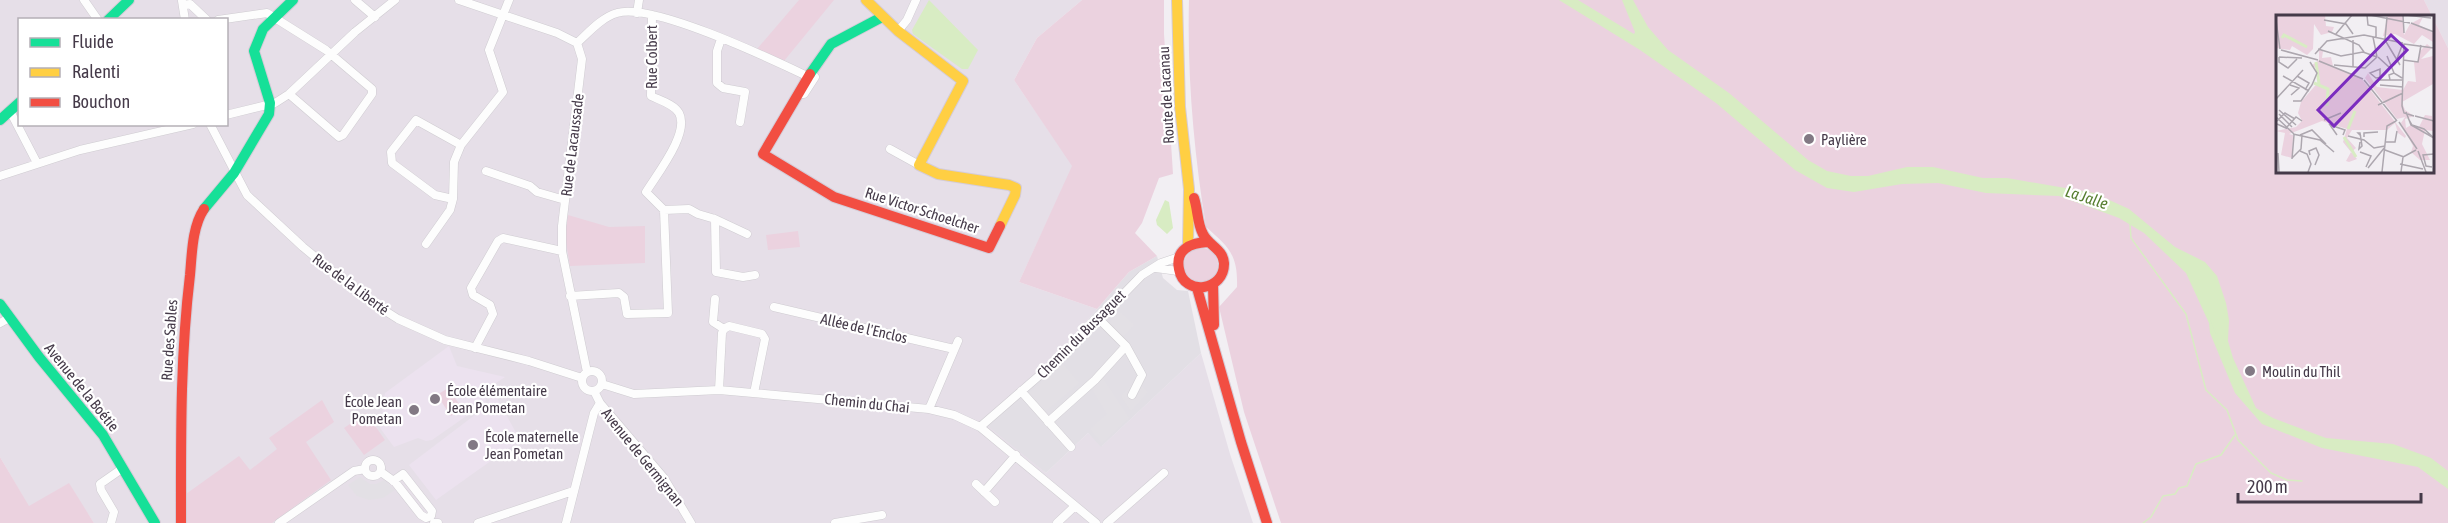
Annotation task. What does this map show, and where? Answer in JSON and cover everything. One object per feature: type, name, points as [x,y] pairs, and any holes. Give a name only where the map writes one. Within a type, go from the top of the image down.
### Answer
[{"type":"street","points":[[84,0],[97,18]]},
{"type":"street","points":[[110,18],[129,0]]},
{"type":"street","points":[[270,103],[254,51],[257,37],[293,0]]},
{"type":"street","points":[[355,0],[375,16]]},
{"type":"street","points":[[228,114],[275,103],[289,94],[395,0]]},
{"type":"street","points":[[459,0],[556,33],[577,43],[611,15],[618,12],[652,15],[721,39],[809,74],[831,44],[882,17]]},
{"type":"street","points":[[426,244],[450,210],[453,199],[454,162],[461,145],[500,98],[502,86],[489,50],[509,0]]},
{"type":"street","points":[[637,13],[639,0]]},
{"type":"street","points":[[866,0],[902,34],[963,81],[920,165]]},
{"type":"street","points":[[902,34],[916,0]]},
{"type":"street","name":"Route de Lacanau","points":[[1177,0],[1180,107],[1189,189]]},
{"type":"street","points":[[185,18],[182,2],[190,4],[205,18]]},
{"type":"street","points":[[228,18],[260,12],[274,17],[331,55],[372,89],[370,98],[343,135],[339,137],[289,94]]},
{"type":"street","name":"Rue Colbert","points":[[652,15],[651,96],[675,108],[680,114],[680,134],[646,192],[664,210]]},
{"type":"street","points":[[721,39],[717,51],[717,83],[723,88],[745,92],[740,122]]},
{"type":"street","name":"Rue de Lacaussade","points":[[577,43],[582,59],[565,200],[562,251],[585,375]]},
{"type":"street","name":"Rue Victor Schoelcher","points":[[809,74],[798,91],[800,94],[764,154],[834,197],[989,248],[1016,195],[1016,188],[938,174],[890,149]]},
{"type":"street","name":"Rue des Sables","points":[[181,523],[181,370],[198,219],[234,173],[269,114],[270,103]]},
{"type":"street","points":[[0,120],[18,104]]},
{"type":"street","points":[[10,111],[37,163]]},
{"type":"street","points":[[453,199],[435,195],[392,163],[391,152],[416,120],[461,145]]},
{"type":"street","points":[[0,176],[80,150],[184,126]]},
{"type":"street","name":"Rue de la Liberté","points":[[211,126],[247,195],[303,247],[365,298],[398,319],[446,340],[585,375]]},
{"type":"street","points":[[486,171],[565,200]]},
{"type":"street","points":[[1189,189],[1195,201],[1199,226],[1207,242],[1220,252],[1224,262],[1223,273],[1213,284],[1197,288],[1187,284],[1178,271],[1179,256],[1188,245],[1189,189]]},
{"type":"street","points":[[570,296],[619,293],[624,297],[627,314],[668,313],[664,210],[689,209],[747,234]]},
{"type":"street","points":[[715,219],[716,272],[743,277],[755,275]]},
{"type":"street","points":[[475,348],[493,314],[490,305],[473,295],[471,288],[498,241],[503,238],[562,251]]},
{"type":"street","points":[[1188,245],[1200,241],[1207,242]]},
{"type":"street","name":"Chemin du Bussaguet","points":[[980,427],[1070,349],[1142,275],[1161,263],[1179,256]]},
{"type":"street","points":[[1156,268],[1178,271]]},
{"type":"street","points":[[1213,284],[1215,347]]},
{"type":"street","points":[[1197,288],[1267,523]]},
{"type":"street","points":[[715,299],[713,322],[724,328],[729,326],[764,336],[765,341],[754,393]]},
{"type":"street","name":"Avenue de la Boétie","points":[[0,304],[5,321],[103,435],[155,523]]},
{"type":"street","name":"Allée de l'Enclos","points":[[774,307],[954,349]]},
{"type":"street","points":[[1098,318],[1126,346],[1142,375],[1132,395]]},
{"type":"street","points":[[718,390],[724,328]]},
{"type":"street","points":[[928,409],[958,341]]},
{"type":"street","points":[[1048,422],[1095,380],[1126,346]]},
{"type":"street","points":[[591,370],[599,372],[602,384],[594,391],[584,387],[585,375],[591,370]]},
{"type":"street","name":"Chemin du Chai","points":[[602,384],[634,394],[718,390],[928,409],[954,415],[980,427],[1096,523]]},
{"type":"street","name":"Avenue de Germignan","points":[[594,391],[600,403],[664,478],[692,523]]},
{"type":"street","points":[[1021,391],[1071,447]]},
{"type":"street","points":[[566,523],[594,413],[600,403]]},
{"type":"street","points":[[984,492],[1016,455]]},
{"type":"street","points":[[374,459],[382,466],[381,472],[376,476],[371,476],[365,469],[366,462],[374,459]]},
{"type":"street","points":[[393,481],[411,467]]},
{"type":"street","points":[[111,523],[114,512],[100,484],[123,468]]},
{"type":"street","points":[[279,523],[354,471],[365,469]]},
{"type":"street","points":[[381,472],[393,481],[421,515],[429,518],[432,511],[403,474]]},
{"type":"street","points":[[1107,523],[1164,473]]},
{"type":"street","points":[[976,484],[994,502]]},
{"type":"street","points":[[478,523],[573,491]]},
{"type":"street","points":[[1057,523],[1075,506]]},
{"type":"street","points":[[835,523],[882,515]]},
{"type":"shaded area","points":[[0,0],[1082,0],[1037,38],[1014,80],[1073,166],[1019,282],[1097,309],[1066,345],[1015,446],[1046,473],[1088,433],[1102,446],[1201,353],[1230,454],[1253,523],[94,523],[68,484],[29,507],[0,457]]},
{"type":"shaded area","points":[[799,0],[834,0],[784,61],[757,49]]},
{"type":"shaded area","points":[[1082,0],[1164,0],[1173,174],[1159,178],[1142,223],[1135,233],[1157,256],[1129,272],[1097,309],[1019,282],[1072,166],[1014,80],[1037,38]]},
{"type":"shaded area","points":[[1189,0],[2424,0],[2432,15],[2276,15],[2276,172],[2433,172],[2433,18],[2448,48],[2448,523],[1281,523],[1244,412],[1219,307],[1237,287],[1236,267],[1226,246],[1206,227],[1192,114]]},
{"type":"shaded area","points":[[2424,0],[2448,0],[2448,48],[2433,15]]},
{"type":"shaded area","points":[[568,215],[609,227],[645,226],[645,263],[570,266],[565,236]]},
{"type":"shaded area","points":[[798,231],[800,247],[768,250],[766,235]]},
{"type":"shaded area","points":[[1201,248],[1213,253],[1218,265],[1213,277],[1201,282],[1189,277],[1184,265],[1189,253]]},
{"type":"shaded area","points":[[1157,256],[1163,278],[1177,290],[1188,291],[1201,353],[1101,447],[1088,433],[1046,473],[983,422],[1066,345],[1129,272]]},
{"type":"shaded area","points":[[1119,311],[1134,325],[1123,337],[1109,324]]},
{"type":"shaded area","name":"École élémentaire Jean Pometan","points":[[449,346],[457,366],[505,377],[484,391],[487,395],[485,403],[432,440],[426,441],[418,438],[394,447],[380,428],[385,393]]},
{"type":"shaded area","points":[[1063,364],[1079,383],[1045,412],[1029,393]]},
{"type":"shaded area","points":[[1102,377],[1129,418],[1102,443],[1090,429],[1107,414],[1092,389]]},
{"type":"shaded area","points":[[1136,380],[1148,392],[1131,411],[1121,396]]},
{"type":"shaded area","points":[[448,388],[462,408],[451,416],[437,395]]},
{"type":"shaded area","name":"École maternelle Jean Pometan","points":[[490,396],[497,398],[520,440],[436,500],[409,465],[488,405]]},
{"type":"shaded area","points":[[322,400],[334,422],[306,442],[331,480],[272,523],[186,523],[186,494],[239,456],[250,470],[277,449],[269,438]]},
{"type":"shaded area","points":[[366,413],[385,440],[364,455],[344,428]]},
{"type":"shaded area","points":[[0,457],[29,506],[69,483],[94,523],[0,523]]},
{"type":"shaded area","points":[[360,477],[370,484],[384,480],[395,490],[383,498],[369,500],[357,496],[348,485]]},
{"type":"water","points":[[929,0],[978,50],[968,69],[962,69],[913,34],[912,30]]},
{"type":"water","points":[[1559,0],[1578,0],[1634,34],[1622,0],[1633,0],[1648,27],[1668,50],[1729,93],[1808,160],[1827,171],[1851,176],[1868,176],[1907,167],[1933,167],[1983,178],[2007,178],[2094,193],[2129,209],[2175,247],[2205,262],[2217,276],[2226,303],[2229,320],[2228,341],[2233,358],[2256,408],[2273,418],[2326,438],[2393,444],[2431,458],[2448,471],[2448,489],[2418,467],[2322,448],[2262,424],[2235,393],[2210,333],[2209,323],[2186,273],[2144,233],[2119,218],[2059,196],[1986,193],[1938,183],[1902,184],[1854,192],[1827,188],[1795,170],[1716,103],[1640,50]]},
{"type":"water","points":[[1165,200],[1169,202],[1173,228],[1167,234],[1157,225],[1156,220]]},
{"type":"waterway","points":[[2130,224],[2131,238],[2186,314],[2206,390],[2227,410],[2238,440],[2271,473],[2287,480],[2302,481]]},
{"type":"waterway","name":"La Jalle","points":[[2211,320],[2217,335]]},
{"type":"waterway","points":[[2143,523],[2151,517],[2163,496],[2175,494],[2179,488],[2187,486],[2196,464],[2221,455],[2235,435]]},
{"type":"traffic: fast","points":[[110,18],[129,0]]},
{"type":"traffic: fast","points":[[204,209],[234,173],[269,114],[270,103],[254,51],[263,29],[293,0]]},
{"type":"traffic: fast","points":[[810,74],[831,44],[882,17]]},
{"type":"traffic: fast","points":[[0,120],[18,104]]},
{"type":"traffic: fast","points":[[0,304],[39,357],[103,435],[155,523]]},
{"type":"traffic: slow","points":[[866,0],[898,31],[963,81],[919,165],[938,174],[1016,188],[1000,226]]},
{"type":"traffic: slow","points":[[1177,0],[1180,107],[1189,189],[1188,245]]},
{"type":"traffic: jam","points":[[810,74],[763,154],[834,197],[989,248],[1000,226]]},
{"type":"traffic: jam","points":[[1194,198],[1201,230],[1221,254],[1224,263],[1223,272],[1218,280],[1212,285],[1196,287],[1188,284],[1182,278],[1178,262],[1179,256],[1186,248],[1207,242]]},
{"type":"traffic: jam","points":[[181,523],[184,337],[193,241],[204,209]]},
{"type":"traffic: jam","points":[[1213,284],[1214,325]]},
{"type":"traffic: jam","points":[[1197,288],[1267,523]]},
{"type":"place","name":"Paylière","points":[[1809,139]]},
{"type":"place","name":"Moulin du Thil","points":[[2250,371]]},
{"type":"place","name":"École élémentaire Jean Pometan","points":[[435,399]]},
{"type":"place","name":"École Jean Pometan","points":[[414,410]]},
{"type":"place","name":"École maternelle Jean Pometan","points":[[473,445]]}]
